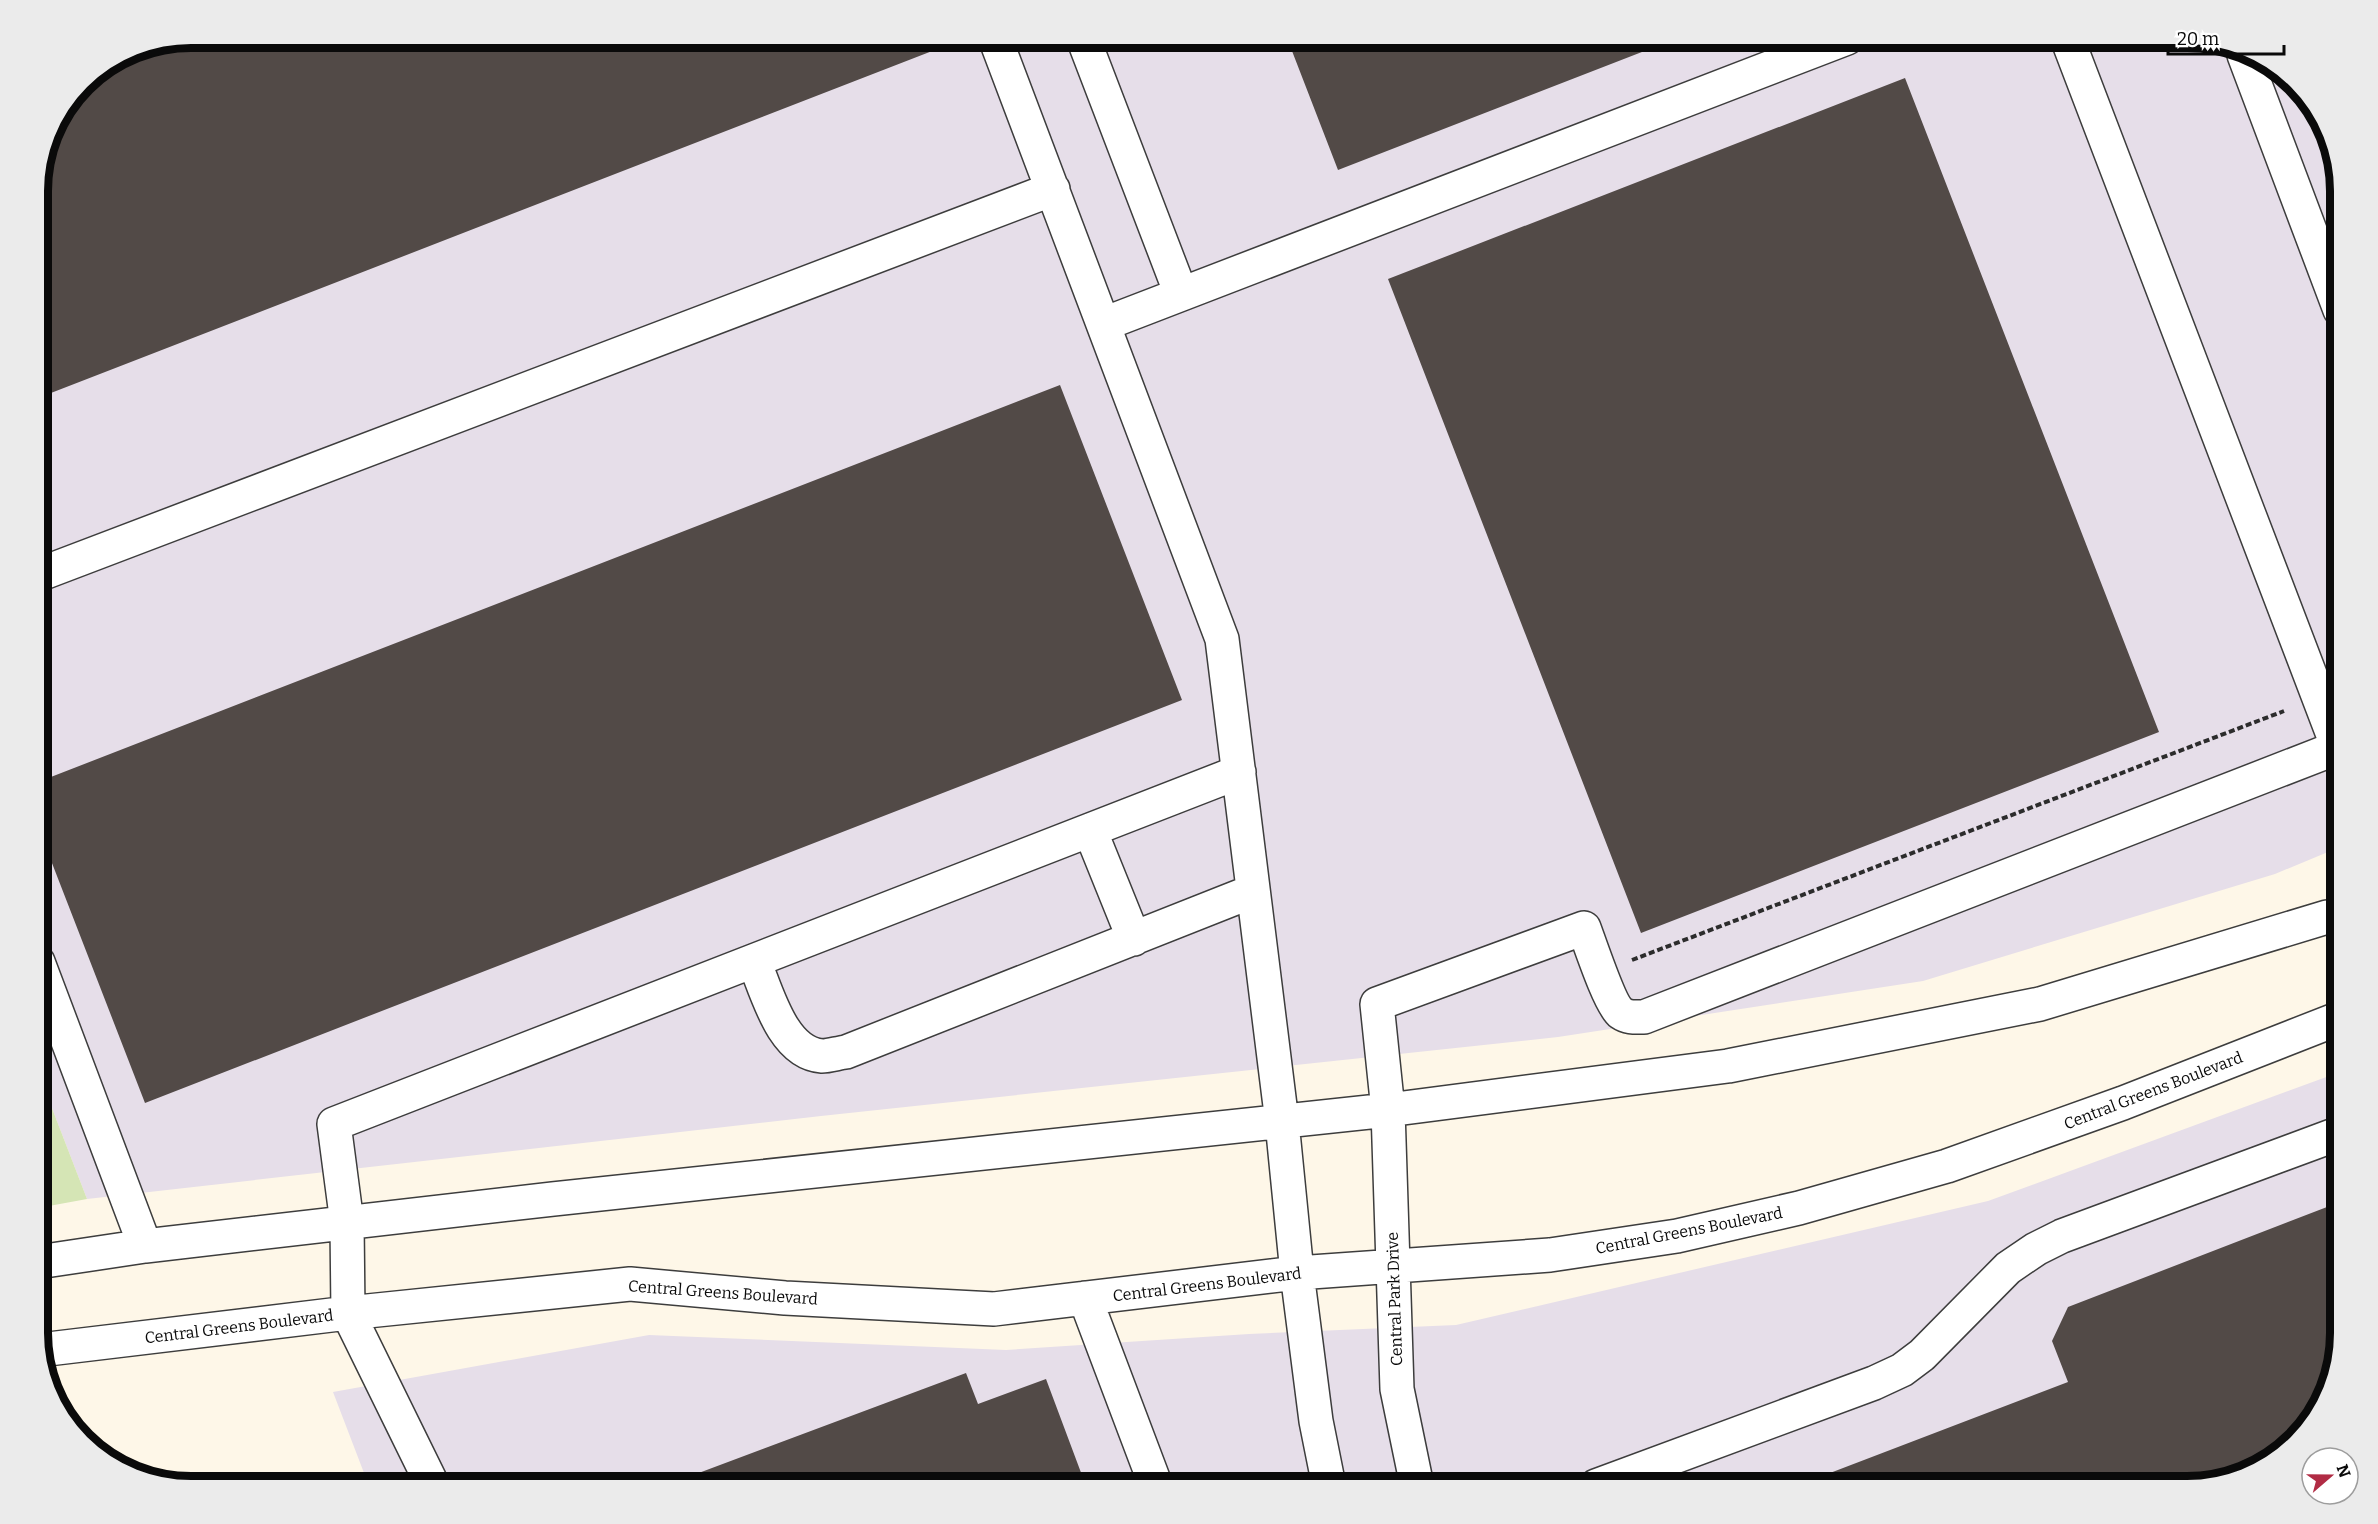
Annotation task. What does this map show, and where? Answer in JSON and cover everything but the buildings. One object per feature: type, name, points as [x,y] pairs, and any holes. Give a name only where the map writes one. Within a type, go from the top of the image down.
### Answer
[{"type":"street","points":[[999,48],[1222,639],[1282,1122],[1297,1273],[1316,1421],[1327,1476]]},
{"type":"street","points":[[1087,48],[1181,294]]},
{"type":"street","points":[[1104,324],[1821,48]]},
{"type":"street","points":[[2071,48],[2330,725]]},
{"type":"street","points":[[2246,62],[2330,283]]},
{"type":"street","points":[[48,571],[1053,189]]},
{"type":"street","points":[[1601,972],[1619,1012],[1629,1017],[1644,1017],[2330,753]]},
{"type":"street","points":[[428,1476],[348,1313],[347,1223],[334,1124],[1239,772]]},
{"type":"street","points":[[1090,830],[1134,939]]},
{"type":"street","points":[[754,961],[783,1029],[799,1048],[822,1056],[846,1052],[1253,891]]},
{"type":"street","points":[[48,1261],[145,1246],[564,1197],[1388,1110],[1728,1066],[2040,1004],[2330,918]]},
{"type":"street","name":"Central Park Drive","points":[[1415,1476],[1397,1389],[1388,1110],[1377,1004],[1584,928],[1601,972]]},
{"type":"street","points":[[48,989],[145,1246]]},
{"type":"street","name":"Central Greens Boulevard","points":[[49,1349],[348,1313],[630,1284],[785,1298],[994,1309],[1297,1273],[1551,1255],[1677,1236],[1799,1208],[1957,1162],[2123,1103],[2330,1022]]},
{"type":"street","points":[[1623,1476],[1874,1383],[1902,1370],[1922,1355],[2008,1268],[2062,1236],[2330,1137]]},
{"type":"street","points":[[1085,1298],[1152,1476]]},
{"type":"path","points":[[1601,972],[2320,697]]},
{"type":"shaded area","points":[[191,48],[2187,48],[2206,49],[2233,56],[2267,72],[2288,90],[2311,119],[2325,154],[2330,191],[2330,851],[2275,874],[1923,981],[1558,1037],[821,1116],[87,1199],[48,1098],[48,181],[59,136],[72,111],[97,83],[119,67],[163,51]]},
{"type":"shaded area","points":[[2330,1076],[2329,1352],[2322,1379],[2306,1413],[2281,1441],[2250,1461],[2224,1471],[2187,1476],[365,1476],[333,1392],[649,1335],[1006,1350],[1249,1334],[1456,1325],[1988,1201]]},
{"type":"green space","points":[[48,1098],[87,1199],[48,1206]]}]
